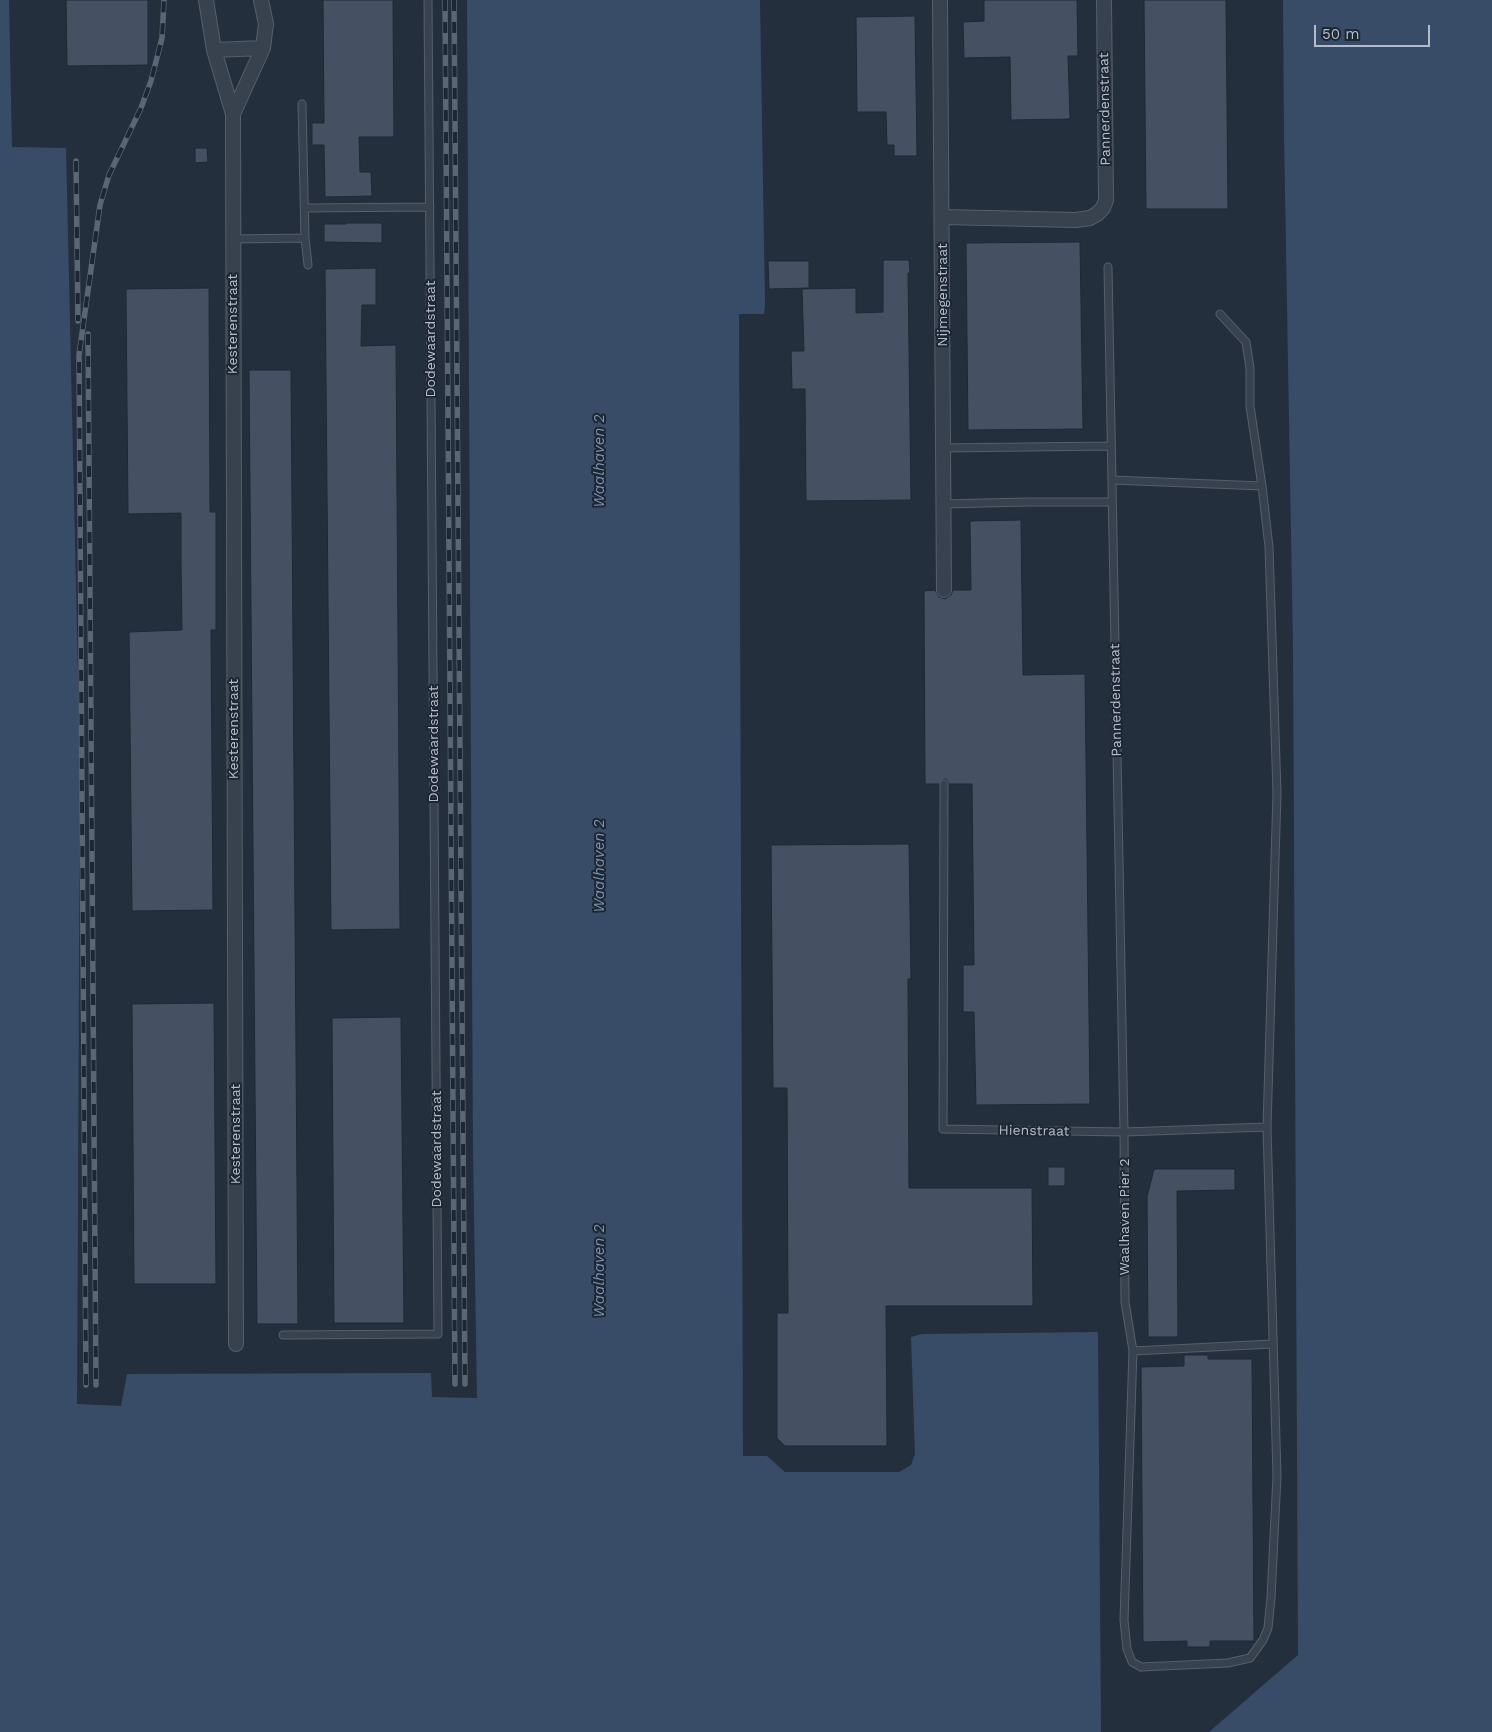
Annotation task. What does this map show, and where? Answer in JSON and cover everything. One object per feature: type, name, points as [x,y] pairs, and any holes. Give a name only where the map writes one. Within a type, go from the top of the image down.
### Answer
[{"type":"street","name":"Kesterenstraat","points":[[206,0],[214,50],[233,114],[236,1344]]},
{"type":"street","name":"Kesterenstraat","points":[[233,114],[264,48],[266,24],[261,0]]},
{"type":"street","name":"Nijmegenstraat","points":[[940,0],[944,590]]},
{"type":"street","name":"Pannerdenstraat","points":[[942,217],[1076,220],[1090,218],[1103,208],[1106,200],[1104,0]]},
{"type":"street","points":[[214,50],[264,48]]},
{"type":"lane","name":"Dodewaardstraat","points":[[283,1335],[438,1334],[428,0]]},
{"type":"lane","points":[[302,104],[308,266]]},
{"type":"lane","points":[[305,208],[430,207]]},
{"type":"lane","points":[[233,240],[306,238]]},
{"type":"lane","name":"Pannerdenstraat","points":[[1108,267],[1124,1132]]},
{"type":"lane","points":[[1133,1351],[1272,1344],[1267,1127],[1277,793],[1269,546],[1250,406],[1250,368],[1246,342],[1220,314]]},
{"type":"lane","points":[[944,448],[1111,446]]},
{"type":"lane","points":[[1112,480],[1262,486]]},
{"type":"lane","points":[[944,504],[1112,502]]},
{"type":"lane","name":"Hienstraat","points":[[944,784],[944,1129],[1124,1132],[1267,1127]]},
{"type":"lane","name":"Waalhaven Pier 2","points":[[1124,1132],[1125,1302],[1133,1351],[1124,1620],[1126,1649],[1132,1662],[1141,1666],[1218,1663],[1250,1658],[1263,1640],[1268,1628],[1277,1476],[1272,1344]]},
{"type":"water","name":"Waalhaven 2","points":[[0,0],[9,0],[12,147],[66,148],[80,762],[77,1404],[121,1406],[127,1374],[431,1373],[432,1397],[477,1398],[473,1150],[467,0],[760,0],[765,305],[764,314],[739,314],[743,1456],[767,1456],[785,1472],[899,1472],[911,1465],[915,1454],[911,1337],[922,1334],[1098,1332],[1101,1732],[0,1732]]},
{"type":"water","points":[[1283,0],[1492,0],[1492,1732],[1209,1732],[1298,1655],[1293,647]]},
{"type":"building","points":[[66,0],[148,0],[148,65],[67,66]]},
{"type":"building","points":[[323,0],[393,0],[394,137],[359,137],[360,172],[371,172],[372,196],[325,197],[324,145],[312,145],[312,123],[324,123]]},
{"type":"building","points":[[984,0],[1077,0],[1078,56],[1068,56],[1070,119],[1011,120],[1010,57],[964,58],[963,22],[984,21]]},
{"type":"building","points":[[1144,0],[1226,0],[1228,209],[1146,209]]},
{"type":"building","points":[[915,16],[917,156],[894,156],[894,145],[887,145],[886,112],[857,112],[856,17]]},
{"type":"building","points":[[195,148],[207,148],[208,162],[195,163]]},
{"type":"building","points":[[382,223],[382,243],[324,242],[324,224]]},
{"type":"building","points":[[1080,242],[1083,429],[968,430],[966,243]]},
{"type":"building","points":[[909,260],[911,500],[806,501],[805,389],[792,389],[791,351],[804,351],[802,289],[856,288],[856,313],[883,312],[883,261]]},
{"type":"building","points":[[768,261],[809,261],[809,288],[769,289]]},
{"type":"building","points":[[376,268],[376,305],[362,305],[361,346],[396,345],[400,929],[331,930],[325,269]]},
{"type":"building","points":[[209,288],[210,512],[216,512],[216,630],[211,630],[213,910],[132,911],[129,632],[182,630],[181,513],[128,514],[126,289]]},
{"type":"building","points":[[249,370],[291,370],[298,1324],[257,1324]]},
{"type":"building","points":[[1021,520],[1023,675],[1085,674],[1090,1104],[976,1105],[974,1012],[963,1012],[963,965],[974,965],[972,784],[949,784],[944,779],[939,784],[925,784],[924,591],[935,590],[939,597],[945,599],[951,595],[953,590],[971,590],[970,521]]},
{"type":"building","points":[[909,844],[911,979],[908,979],[909,1188],[1032,1188],[1033,1306],[886,1306],[887,1446],[785,1446],[777,1438],[777,1313],[788,1313],[787,1088],[773,1088],[771,845]]},
{"type":"building","points":[[214,1003],[216,1284],[134,1284],[132,1004]]},
{"type":"building","points":[[401,1017],[404,1323],[334,1323],[332,1018]]},
{"type":"building","points":[[1048,1167],[1065,1167],[1065,1186],[1048,1186]]},
{"type":"building","points":[[1154,1169],[1235,1169],[1235,1190],[1177,1191],[1178,1337],[1148,1337],[1147,1197]]},
{"type":"building","points":[[1184,1355],[1208,1355],[1208,1359],[1252,1359],[1254,1641],[1210,1641],[1210,1647],[1187,1647],[1187,1641],[1143,1642],[1141,1367],[1184,1366]]},
{"type":"railway","points":[[86,1385],[79,355],[100,205],[109,175],[141,108],[151,81],[162,38],[164,0]]},
{"type":"railway","points":[[445,0],[455,1384]]},
{"type":"railway","points":[[454,0],[465,1384]]},
{"type":"railway","points":[[76,161],[78,321]]},
{"type":"railway","points":[[88,334],[96,1385]]}]
